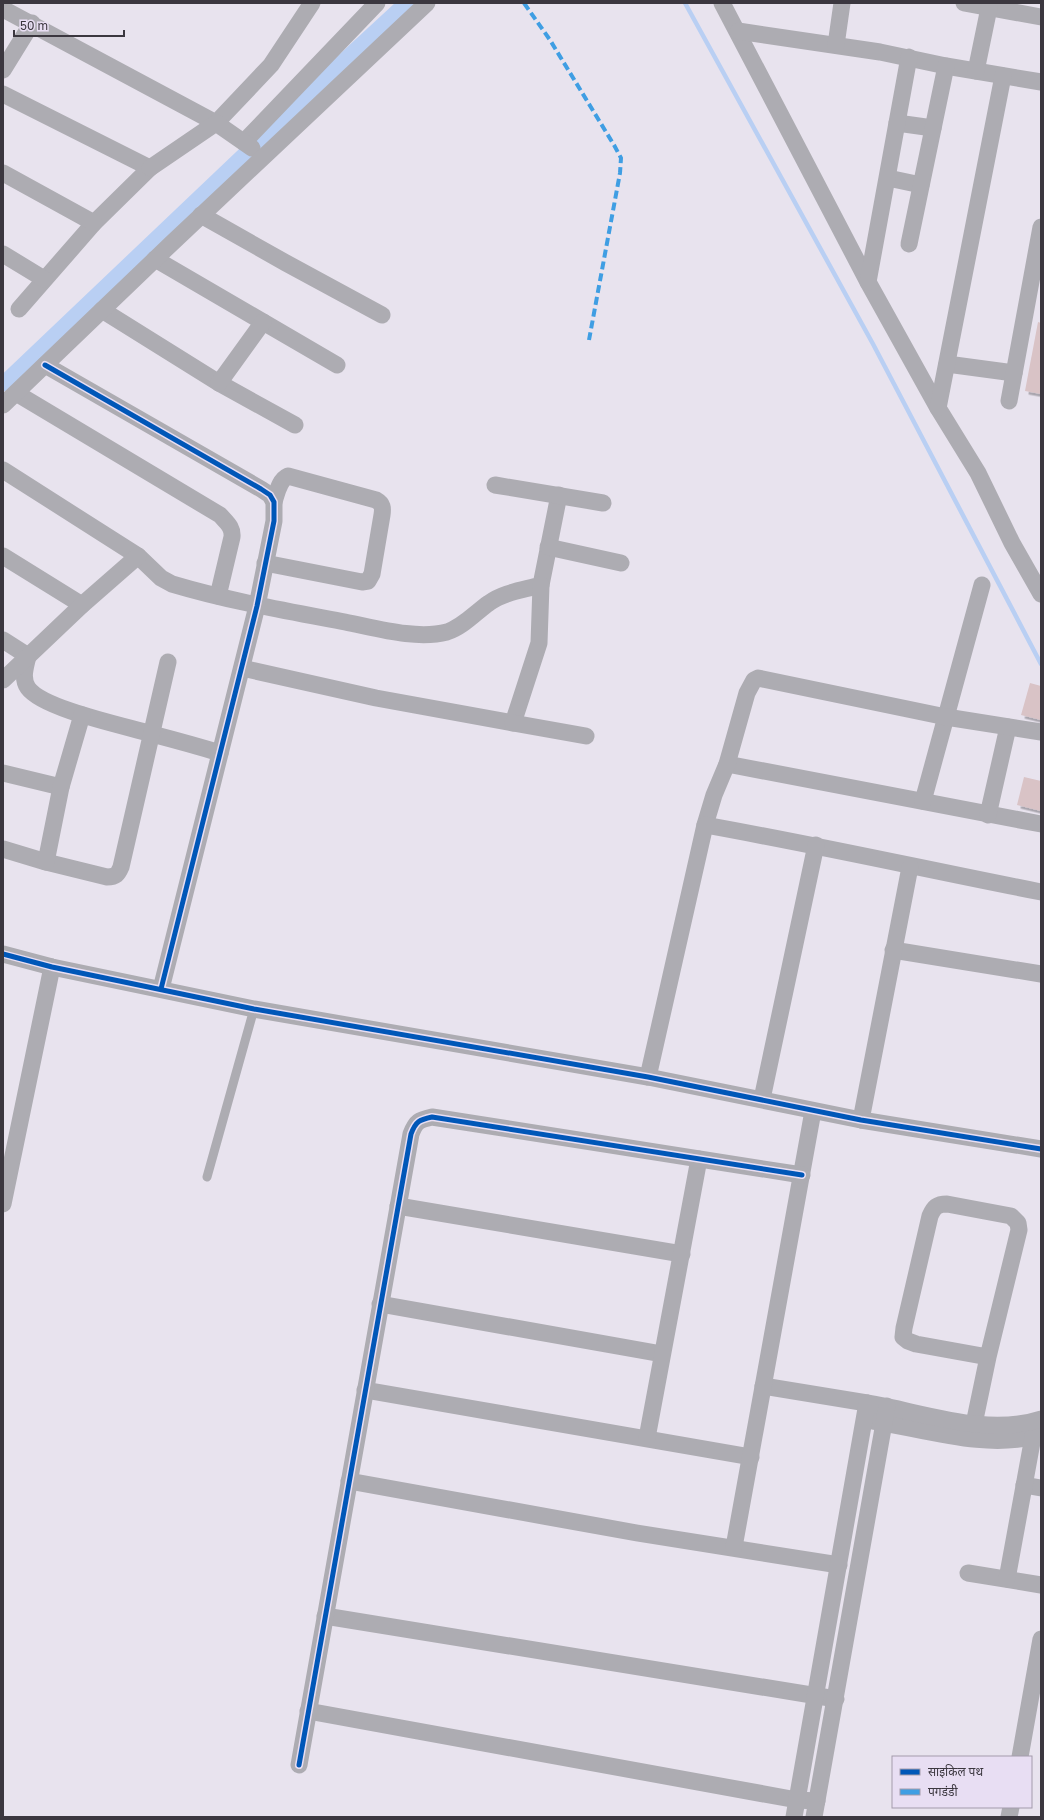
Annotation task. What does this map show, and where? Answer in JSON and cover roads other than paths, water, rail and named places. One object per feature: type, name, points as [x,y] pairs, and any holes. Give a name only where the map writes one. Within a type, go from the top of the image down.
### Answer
[{"type":"street","points":[[19,309],[94,223],[150,168],[216,123],[271,65],[291,37],[312,3]]},
{"type":"street","points":[[244,142],[377,3]]},
{"type":"street","points":[[3,405],[201,215],[427,3]]},
{"type":"street","points":[[722,3],[868,282],[938,408],[978,473],[1012,543],[1041,594]]},
{"type":"street","points":[[836,45],[842,3]]},
{"type":"street","points":[[964,3],[1041,17]]},
{"type":"street","points":[[976,71],[989,8]]},
{"type":"street","points":[[3,9],[32,23],[216,123],[264,156]]},
{"type":"street","points":[[3,70],[32,23]]},
{"type":"street","points":[[738,31],[909,57],[946,66],[1041,82]]},
{"type":"street","points":[[868,282],[909,57]]},
{"type":"street","points":[[909,244],[946,66]]},
{"type":"street","points":[[938,408],[1003,76]]},
{"type":"street","points":[[3,94],[150,168]]},
{"type":"street","points":[[897,122],[933,128]]},
{"type":"street","points":[[3,173],[94,223]]},
{"type":"street","points":[[888,178],[921,185]]},
{"type":"street","points":[[201,215],[286,264],[382,315]]},
{"type":"street","points":[[1009,401],[1041,227]]},
{"type":"street","points":[[3,254],[44,279]]},
{"type":"street","points":[[155,259],[337,365]]},
{"type":"street","points":[[102,310],[219,383],[295,425]]},
{"type":"street","points":[[219,383],[263,322]]},
{"type":"street","points":[[947,364],[1014,373]]},
{"type":"street","points":[[45,365],[261,489],[270,495],[274,502]]},
{"type":"street","points":[[16,393],[220,516],[231,526],[233,531],[232,537],[218,596]]},
{"type":"street","points":[[3,470],[138,556],[161,578],[172,584],[257,606],[385,629],[418,634],[436,634],[458,627],[502,595],[541,585]]},
{"type":"street","points":[[161,990],[257,606],[265,563],[274,516],[274,502],[283,478],[288,476],[376,500],[381,503],[382,515],[372,574],[368,582],[265,563]]},
{"type":"street","points":[[495,485],[603,503]]},
{"type":"street","points":[[513,723],[539,643],[541,585],[559,495]]},
{"type":"street","points":[[548,547],[621,563]]},
{"type":"street","points":[[3,556],[82,605]]},
{"type":"street","points":[[3,680],[82,605],[138,556]]},
{"type":"street","points":[[923,801],[982,585]]},
{"type":"street","points":[[3,640],[28,656]]},
{"type":"street","points":[[28,656],[24,679],[27,687],[33,694],[82,715],[220,753]]},
{"type":"street","points":[[3,849],[46,862],[107,877],[113,877],[117,874],[121,866],[153,734],[168,662]]},
{"type":"street","points":[[242,668],[376,698],[586,736]]},
{"type":"street","points":[[648,1077],[705,825],[714,795],[727,764],[747,693],[754,680],[758,678],[946,717],[1041,732]]},
{"type":"street","points":[[46,862],[61,787],[82,715]]},
{"type":"street","points":[[988,815],[1008,727]]},
{"type":"street","points":[[727,764],[1041,824]]},
{"type":"street","points":[[3,773],[61,787]]},
{"type":"street","points":[[705,825],[816,845],[910,867],[1041,892]]},
{"type":"street","points":[[762,1099],[816,845]]},
{"type":"street","points":[[860,1120],[910,867]]},
{"type":"street","points":[[893,950],[1041,974]]},
{"type":"street","points":[[3,954],[161,990],[254,1009],[648,1077],[860,1120],[1040,1145]]},
{"type":"street","points":[[3,1204],[52,966]]},
{"type":"street","points":[[734,1547],[813,1111]]},
{"type":"street","points":[[299,1765],[410,1134],[415,1124],[432,1117],[802,1175]]},
{"type":"street","points":[[647,1438],[699,1159]]},
{"type":"street","points":[[974,1424],[988,1357],[1019,1230],[1018,1223],[1011,1216],[947,1204],[939,1204],[930,1216],[903,1337],[916,1344],[988,1357]]},
{"type":"street","points":[[398,1206],[682,1254]]},
{"type":"street","points":[[380,1304],[662,1354]]},
{"type":"street","points":[[763,1386],[867,1402],[974,1424],[1001,1427],[1038,1428]]},
{"type":"street","points":[[365,1390],[751,1457]]},
{"type":"street","points":[[794,1817],[867,1402]]},
{"type":"street","points":[[308,1711],[797,1800],[816,1809],[886,1406]]},
{"type":"street","points":[[865,1420],[969,1438],[1004,1440],[1038,1428]]},
{"type":"street","points":[[1007,1579],[1024,1485],[1038,1428]]},
{"type":"street","points":[[349,1481],[637,1533],[734,1547],[839,1565]]},
{"type":"street","points":[[1024,1485],[1041,1488]]},
{"type":"street","points":[[968,1573],[1041,1585]]},
{"type":"street","points":[[325,1616],[836,1699]]},
{"type":"street","points":[[1020,1756],[1041,1640]]},
{"type":"lane","points":[[207,1177],[254,1009]]},
{"type":"waterway","points":[[3,384],[313,89],[406,3]]},
{"type":"waterway","points":[[685,3],[873,344],[1041,664]]}]
